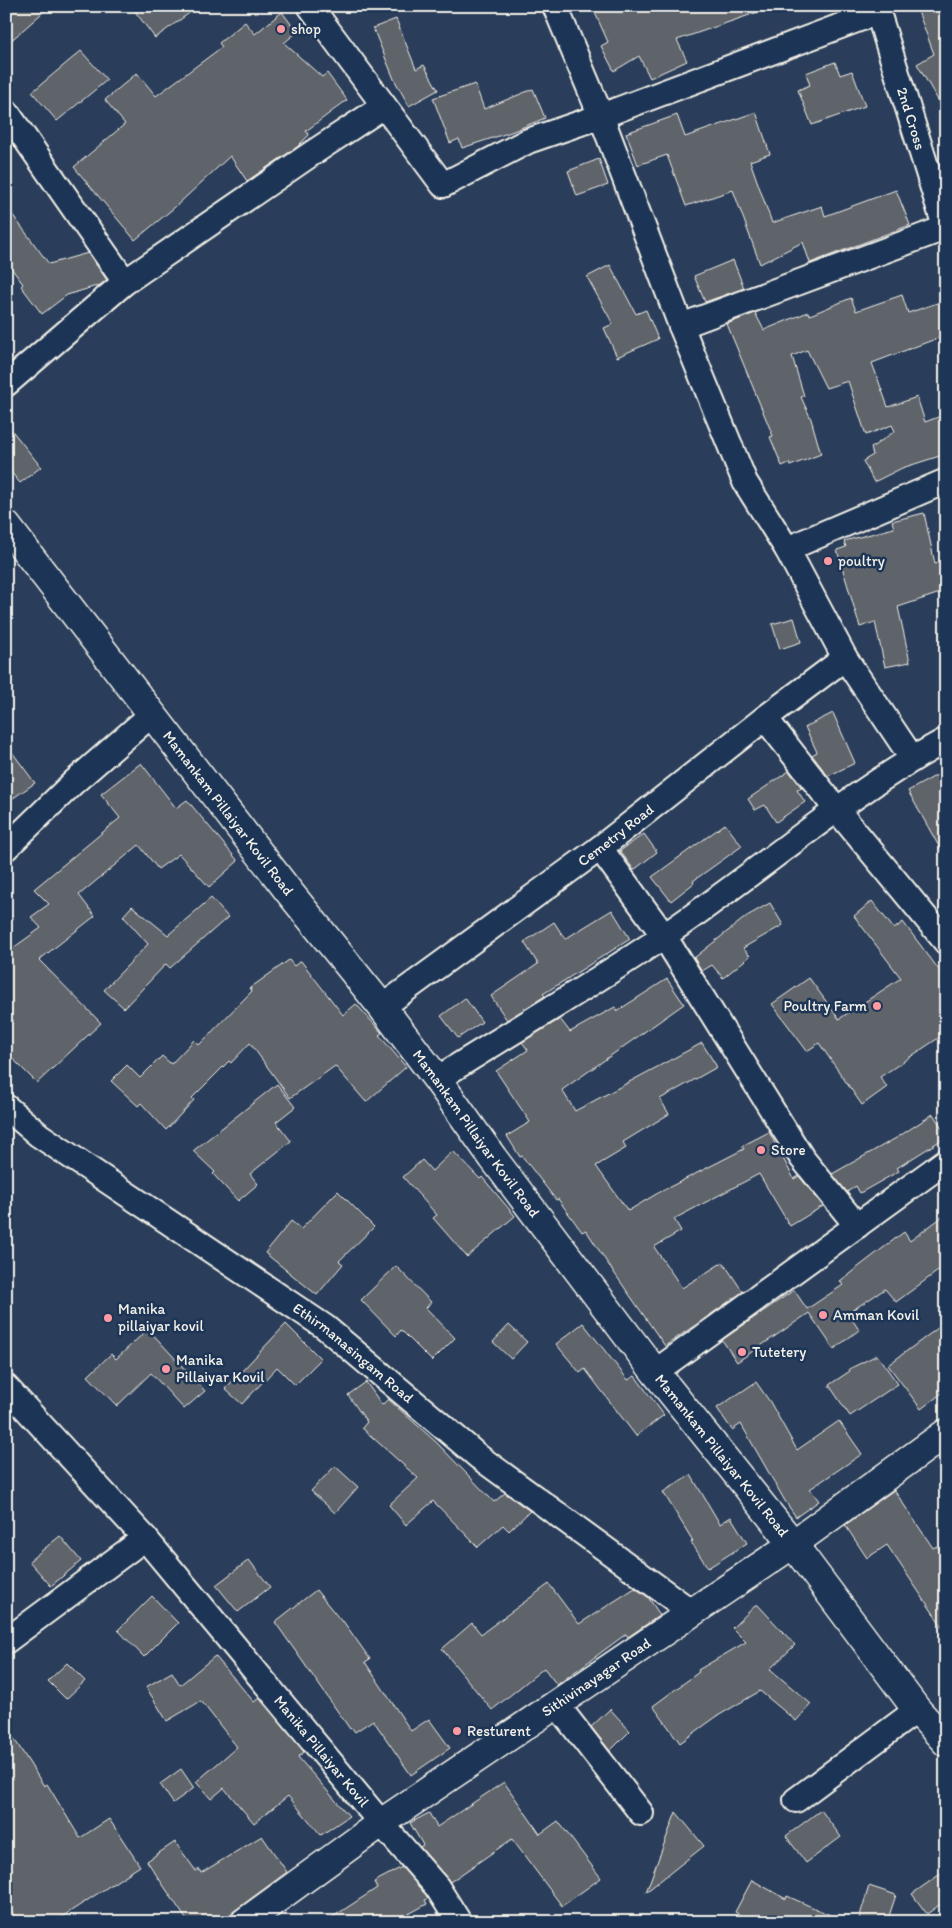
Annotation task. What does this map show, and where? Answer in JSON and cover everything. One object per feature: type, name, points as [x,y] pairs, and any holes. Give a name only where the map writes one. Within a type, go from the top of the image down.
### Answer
[{"type":"main road","name":"Mamankam Pillaiyar Kovil Road","points":[[6,525],[290,893],[382,1007],[437,1079],[493,1158],[655,1372],[793,1544],[917,1710],[946,1742]]},
{"type":"main road","name":"Sithivinayagar Road","points":[[245,1922],[381,1823],[793,1544],[946,1433]]},
{"type":"street","points":[[310,6],[443,185],[528,141],[601,116],[876,9]]},
{"type":"street","points":[[555,6],[601,116],[681,326],[745,482],[787,549],[845,658],[912,758]]},
{"type":"street","name":"2nd Cross","points":[[876,9],[945,229]]},
{"type":"street","points":[[6,384],[125,282],[303,159],[384,106]]},
{"type":"street","points":[[6,111],[125,282]]},
{"type":"street","points":[[681,326],[945,229]]},
{"type":"street","points":[[787,549],[946,482]]},
{"type":"street","name":"Cemetry Road","points":[[382,1007],[600,848],[765,718],[845,658]]},
{"type":"street","points":[[6,848],[72,783],[152,715]]},
{"type":"street","points":[[765,718],[837,810],[946,942]]},
{"type":"street","points":[[437,1079],[664,936],[837,810],[912,758],[946,740]]},
{"type":"street","points":[[600,848],[664,936],[802,1158],[858,1226]]},
{"type":"street","name":"Ethirmanasingam Road","points":[[6,1107],[39,1135],[325,1327],[478,1457],[692,1613]]},
{"type":"street","points":[[655,1372],[858,1226],[946,1160]]},
{"type":"street","name":"Manika Pillaiyar Kovil","points":[[6,1387],[145,1538],[381,1823],[437,1887],[459,1922]]},
{"type":"street","points":[[6,1641],[145,1538]]},
{"type":"street","points":[[557,1704],[641,1814]]},
{"type":"street","points":[[796,1800],[917,1710]]},
{"type":"building","points":[[6,6],[50,6],[6,45]]},
{"type":"building","points":[[131,6],[199,6],[155,38]]},
{"type":"building","points":[[592,6],[764,6],[764,10],[677,40],[687,61],[650,78],[639,56],[614,71],[601,46],[608,42]]},
{"type":"building","points":[[916,6],[946,6],[946,114],[917,64],[934,54]]},
{"type":"building","points":[[282,12],[297,32],[284,43],[322,77],[327,73],[347,100],[306,131],[309,135],[297,147],[247,181],[230,156],[175,207],[135,240],[74,167],[125,124],[105,100],[137,73],[156,96],[222,47],[219,43],[245,22],[255,34]]},
{"type":"building","points":[[396,19],[416,69],[424,65],[438,90],[409,106],[394,79],[373,28]]},
{"type":"building","points":[[81,51],[107,80],[57,121],[32,92]]},
{"type":"building","points":[[835,62],[840,75],[852,71],[865,106],[812,125],[798,90],[810,85],[806,73]]},
{"type":"building","points":[[475,84],[484,109],[533,89],[545,118],[511,132],[462,148],[459,139],[450,143],[433,98]]},
{"type":"building","points":[[756,112],[770,154],[750,161],[772,223],[822,206],[825,216],[896,190],[910,225],[810,263],[803,242],[760,264],[733,190],[686,206],[667,155],[638,165],[626,133],[677,115],[685,137]]},
{"type":"building","points":[[599,159],[608,185],[577,196],[568,171]]},
{"type":"building","points":[[6,206],[49,264],[88,253],[107,280],[100,285],[67,295],[42,314],[21,286],[23,284],[6,261]]},
{"type":"building","points":[[733,260],[744,288],[705,302],[694,276]]},
{"type":"building","points":[[610,265],[636,314],[646,310],[658,339],[617,357],[604,328],[613,324],[587,277]]},
{"type":"building","points":[[902,295],[908,313],[946,300],[946,335],[872,363],[888,407],[917,397],[925,422],[941,416],[946,429],[946,454],[902,468],[874,482],[863,461],[873,455],[871,448],[895,431],[892,425],[866,435],[848,381],[826,388],[807,350],[792,356],[804,396],[801,397],[811,419],[821,454],[790,466],[789,463],[782,466],[770,437],[773,436],[727,324],[755,313],[764,330],[808,312],[810,315],[851,298],[856,311]]},
{"type":"building","points":[[6,423],[41,467],[20,483],[6,466]]},
{"type":"building","points":[[924,513],[935,564],[946,560],[946,591],[898,607],[910,662],[885,667],[875,622],[860,627],[837,550],[846,547],[844,541],[894,528],[892,521]]},
{"type":"building","points":[[794,618],[801,642],[780,649],[772,624]]},
{"type":"building","points":[[833,713],[855,763],[828,776],[812,755],[817,752],[805,727]]},
{"type":"building","points":[[6,744],[35,783],[6,803]]},
{"type":"building","points":[[141,763],[176,808],[187,800],[238,861],[209,887],[179,854],[158,869],[139,845],[79,895],[95,916],[39,960],[101,1023],[37,1083],[6,1052],[6,953],[41,928],[31,917],[49,904],[34,889],[120,818],[101,794]]},
{"type":"building","points":[[789,771],[802,788],[797,790],[805,802],[776,822],[765,805],[755,810],[748,799]]},
{"type":"building","points":[[937,775],[946,790],[946,859],[908,791]]},
{"type":"building","points":[[725,824],[742,846],[693,881],[694,883],[671,901],[652,877]]},
{"type":"building","points":[[644,834],[657,852],[634,870],[620,851]]},
{"type":"building","points":[[211,898],[228,917],[170,968],[166,964],[124,1008],[104,990],[148,944],[123,916],[132,906],[168,935]]},
{"type":"building","points":[[872,901],[894,929],[903,922],[946,979],[946,1033],[880,1077],[887,1087],[862,1105],[819,1043],[807,1051],[772,1004],[809,978],[839,1019],[901,978],[854,916]]},
{"type":"building","points":[[770,903],[783,925],[743,948],[750,956],[723,978],[712,965],[702,971],[694,958],[747,916]]},
{"type":"building","points":[[612,910],[630,939],[543,994],[545,996],[507,1020],[491,996],[538,964],[524,942],[554,922],[565,939]]},
{"type":"building","points":[[289,960],[294,966],[301,961],[343,1015],[356,1004],[382,1033],[379,1035],[406,1067],[366,1102],[335,1066],[290,1098],[250,1043],[192,1098],[194,1100],[166,1130],[141,1103],[138,1106],[111,1081],[127,1065],[140,1078],[162,1056],[171,1064],[194,1040],[199,1045],[252,991],[250,988]]},
{"type":"building","points":[[667,979],[684,1004],[562,1090],[575,1111],[702,1043],[717,1067],[660,1099],[669,1114],[623,1142],[626,1148],[596,1166],[628,1211],[658,1193],[744,1149],[742,1146],[769,1132],[794,1179],[799,1176],[823,1206],[790,1226],[759,1174],[674,1219],[681,1231],[654,1247],[682,1288],[723,1262],[743,1292],[665,1346],[586,1230],[582,1232],[558,1199],[556,1200],[522,1156],[520,1157],[507,1136],[530,1122],[496,1071],[528,1050],[522,1042],[560,1019],[570,1032],[615,1007],[617,1011]]},
{"type":"building","points":[[465,998],[482,1022],[458,1038],[441,1016]]},
{"type":"building","points":[[277,1084],[295,1107],[276,1122],[291,1141],[250,1174],[258,1184],[238,1201],[213,1174],[215,1172],[193,1151]]},
{"type":"building","points":[[933,1114],[946,1137],[897,1168],[899,1171],[860,1193],[856,1186],[847,1192],[832,1174],[898,1137]]},
{"type":"building","points":[[453,1151],[480,1179],[482,1177],[515,1216],[467,1257],[433,1218],[437,1215],[403,1177],[422,1160],[432,1171]]},
{"type":"building","points":[[338,1191],[374,1227],[339,1261],[343,1264],[317,1295],[265,1253],[291,1221],[301,1229]]},
{"type":"building","points":[[946,1214],[946,1265],[896,1302],[885,1289],[848,1313],[859,1330],[834,1349],[809,1313],[737,1362],[722,1340],[794,1290],[807,1309],[843,1285],[840,1281],[904,1232],[910,1241]]},
{"type":"building","points":[[396,1266],[431,1302],[426,1308],[455,1338],[432,1361],[401,1330],[396,1336],[361,1300]]},
{"type":"building","points":[[946,1322],[946,1390],[921,1409],[888,1365]]},
{"type":"building","points":[[583,1323],[628,1380],[635,1376],[664,1415],[636,1436],[585,1369],[580,1373],[556,1344]]},
{"type":"building","points":[[286,1324],[321,1359],[295,1385],[277,1367],[242,1404],[225,1389]]},
{"type":"building","points":[[509,1325],[527,1342],[511,1359],[493,1342]]},
{"type":"building","points":[[148,1329],[205,1391],[184,1409],[151,1373],[117,1406],[88,1376],[111,1354],[116,1359]]},
{"type":"building","points":[[877,1355],[898,1384],[850,1416],[829,1385],[850,1371],[849,1369]]},
{"type":"building","points":[[366,1382],[382,1405],[388,1399],[437,1443],[494,1502],[505,1493],[530,1511],[509,1531],[503,1525],[478,1547],[433,1501],[406,1525],[389,1505],[418,1478],[362,1428],[367,1422],[348,1395]]},
{"type":"building","points":[[756,1382],[770,1402],[797,1450],[839,1421],[862,1454],[810,1489],[819,1501],[796,1517],[741,1424],[732,1430],[717,1408]]},
{"type":"building","points":[[335,1466],[358,1487],[335,1513],[311,1491]]},
{"type":"building","points":[[691,1475],[720,1524],[731,1517],[747,1543],[708,1568],[663,1492]]},
{"type":"building","points":[[894,1490],[933,1548],[937,1546],[946,1559],[946,1632],[887,1545],[867,1558],[845,1525]]},
{"type":"building","points":[[60,1536],[81,1561],[51,1586],[29,1561]]},
{"type":"building","points":[[249,1560],[270,1587],[238,1612],[216,1585]]},
{"type":"building","points":[[549,1584],[579,1624],[635,1588],[648,1597],[660,1615],[628,1637],[626,1634],[557,1685],[544,1668],[492,1710],[442,1649],[472,1623],[481,1634]]},
{"type":"building","points":[[316,1590],[343,1621],[370,1659],[365,1662],[411,1731],[429,1719],[450,1748],[411,1775],[373,1720],[355,1732],[352,1728],[350,1729],[275,1622]]},
{"type":"building","points":[[152,1596],[178,1623],[144,1657],[118,1630]]},
{"type":"building","points":[[757,1604],[795,1645],[770,1669],[811,1704],[796,1721],[760,1691],[716,1717],[680,1743],[653,1706],[699,1672],[698,1670],[746,1642],[732,1628]]},
{"type":"building","points":[[215,1656],[254,1702],[259,1698],[304,1752],[298,1757],[349,1816],[321,1835],[288,1796],[254,1823],[224,1788],[211,1799],[196,1782],[237,1747],[201,1701],[167,1721],[146,1687],[172,1672],[180,1685]]},
{"type":"building","points":[[67,1663],[85,1681],[66,1699],[48,1681]]},
{"type":"building","points":[[610,1709],[630,1731],[610,1751],[591,1727]]},
{"type":"building","points":[[6,1726],[44,1786],[47,1784],[80,1838],[109,1819],[140,1866],[54,1922],[18,1922],[6,1902]]},
{"type":"building","points":[[181,1769],[194,1788],[173,1803],[160,1784]]},
{"type":"building","points":[[504,1782],[540,1834],[558,1821],[601,1878],[562,1906],[512,1839],[450,1882],[420,1847],[423,1845],[410,1823],[429,1813],[437,1827]]},
{"type":"building","points":[[821,1810],[841,1837],[806,1863],[786,1836]]},
{"type":"building","points":[[676,1812],[704,1846],[646,1892]]},
{"type":"building","points":[[262,1836],[287,1872],[219,1922],[188,1922],[147,1861],[175,1842],[196,1871],[199,1869],[201,1873]]},
{"type":"building","points":[[402,1867],[426,1895],[428,1898],[425,1900],[427,1904],[394,1922],[325,1922],[377,1888],[374,1882]]},
{"type":"building","points":[[946,1870],[946,1900],[927,1914],[912,1894]]},
{"type":"building","points":[[752,1880],[786,1899],[787,1896],[846,1922],[753,1922],[735,1912]]},
{"type":"building","points":[[869,1886],[896,1895],[887,1922],[858,1922]]},
{"type":"place","name":"shop","points":[[281,29]]},
{"type":"place","name":"poultry","points":[[828,561]]},
{"type":"place","name":"Poultry Farm","points":[[877,1006]]},
{"type":"place","name":"Store","points":[[761,1150]]},
{"type":"place","name":"Amman Kovil","points":[[823,1315]]},
{"type":"place","name":"Manika pillaiyar kovil","points":[[108,1318]]},
{"type":"place","name":"Tutetery","points":[[742,1352]]},
{"type":"place","name":"Manika Pillaiyar Kovil","points":[[166,1369]]},
{"type":"place","name":"Resturent","points":[[457,1731]]}]
